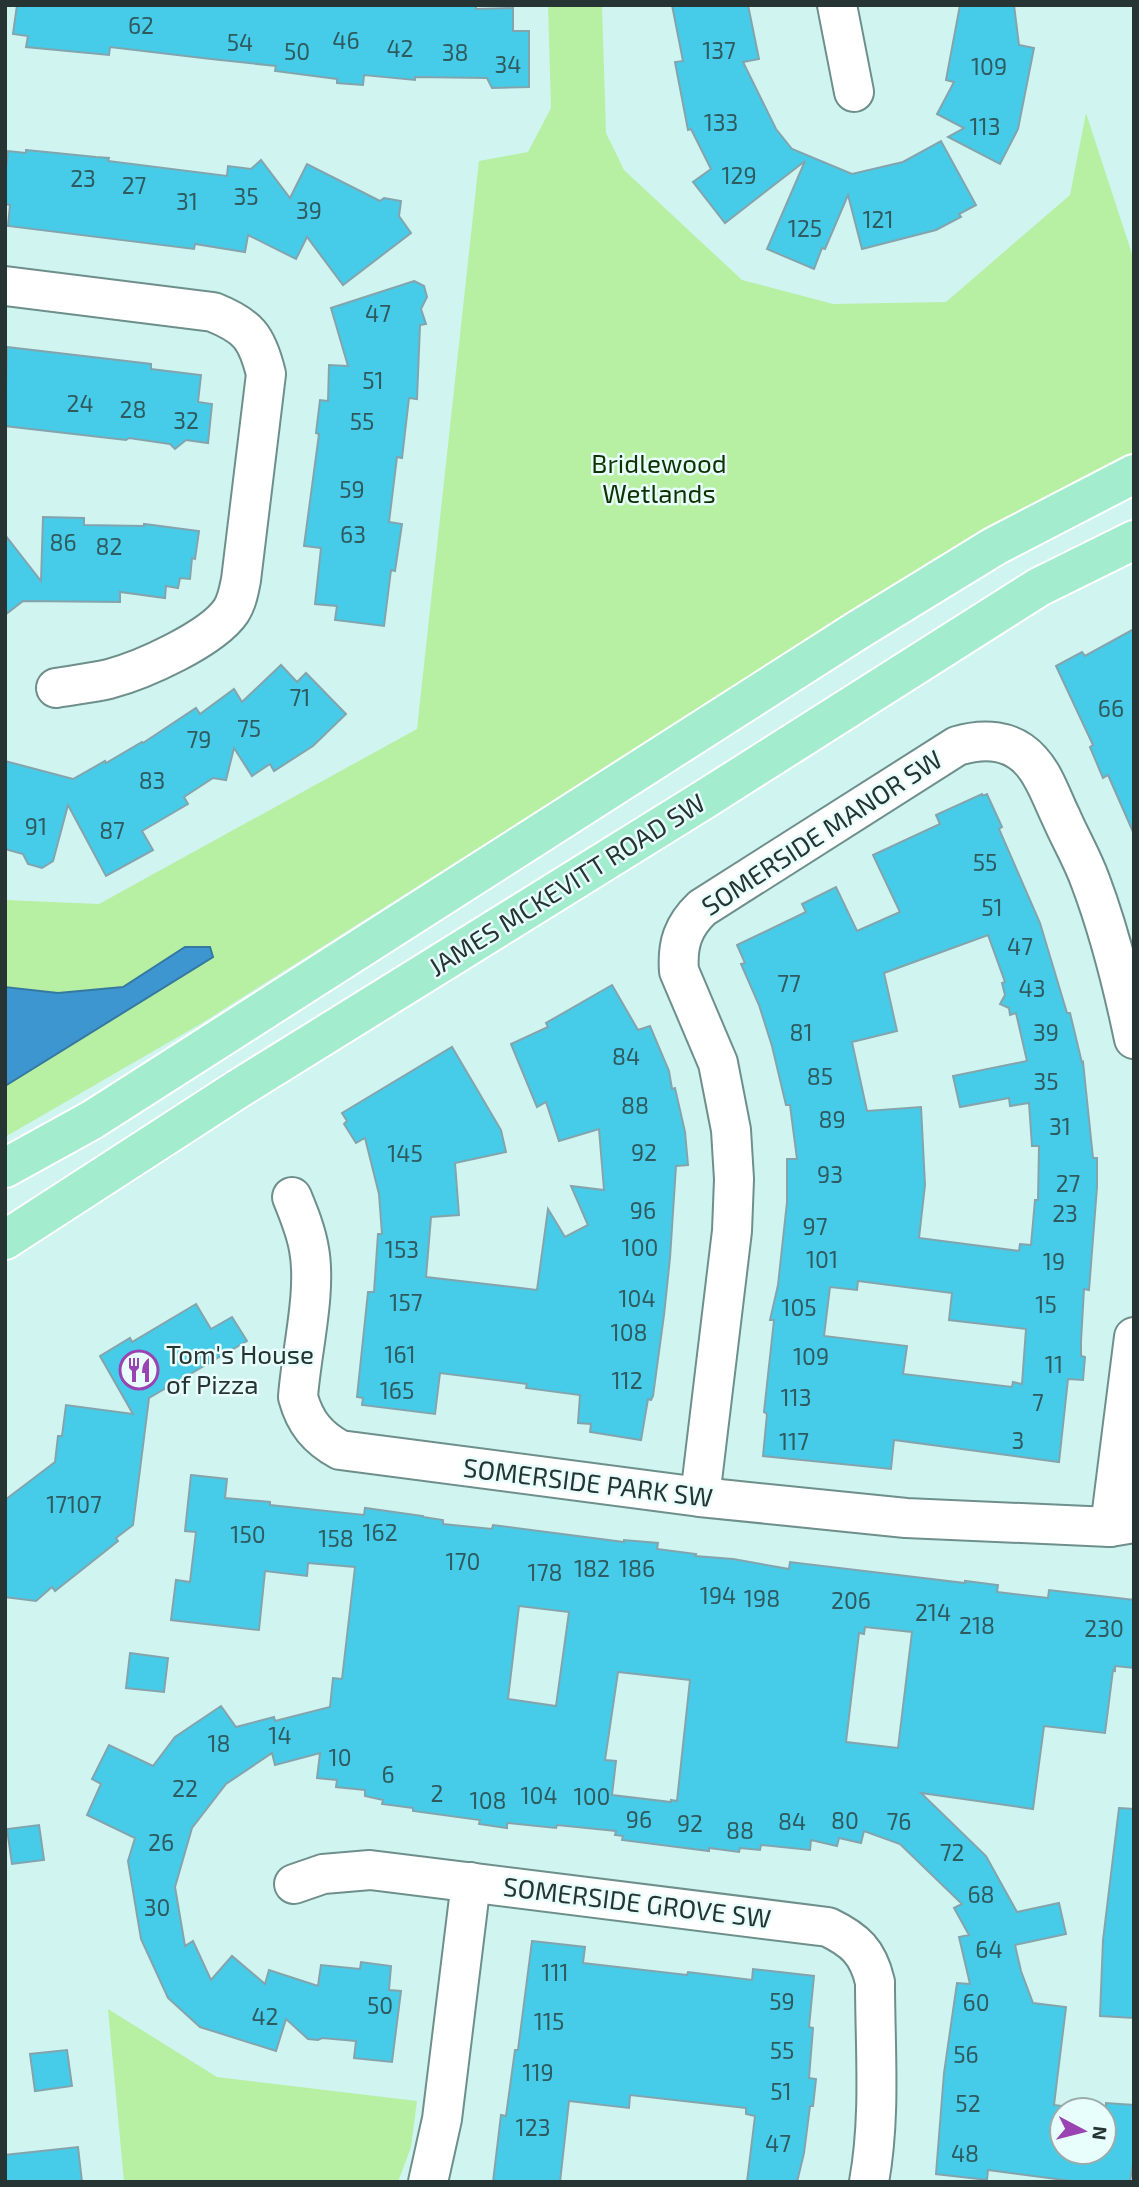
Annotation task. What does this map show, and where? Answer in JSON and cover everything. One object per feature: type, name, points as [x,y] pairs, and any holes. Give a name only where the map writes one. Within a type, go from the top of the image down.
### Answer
[{"type":"main road","points":[[5,1168],[92,1121],[859,630],[995,546],[1134,474]]},
{"type":"main road","name":"JAMES MCKEVITT ROAD SW","points":[[5,1240],[238,1089],[683,813],[1039,587],[1134,540]]},
{"type":"street","points":[[837,5],[854,92]]},
{"type":"street","points":[[5,286],[213,312],[237,322],[252,337],[261,354],[266,374],[241,580],[232,610],[208,632],[153,663],[109,679],[56,688]]},
{"type":"street","name":"SOMERSIDE MANOR SW","points":[[700,1497],[732,1231],[734,1179],[731,1130],[718,1063],[679,971],[677,955],[680,941],[692,918],[702,908],[957,746],[984,740],[1001,743],[1015,748],[1030,760],[1042,777],[1090,879],[1125,996],[1134,1039]]},
{"type":"street","name":"SOMERSIDE PARK SW","points":[[292,1197],[303,1223],[310,1251],[311,1284],[298,1397],[307,1422],[325,1442],[340,1451],[700,1497],[906,1518],[1126,1529]]},
{"type":"street","points":[[1126,1529],[1134,1337]]},
{"type":"street","points":[[294,1884],[323,1874],[370,1870],[471,1882]]},
{"type":"street","name":"SOMERSIDE GROVE SW","points":[[428,2182],[442,2119],[471,1882],[828,1927],[848,1937],[862,1951],[871,1967],[875,1982],[875,2105],[869,2182]]},
{"type":"green space","name":"Bridlewood Wetlands","points":[[548,5],[602,5],[606,133],[624,170],[742,280],[833,304],[946,302],[1070,195],[1086,113],[1134,260],[1134,456],[932,560],[202,1023],[5,1137],[5,900],[99,904],[417,729],[479,161],[528,152],[551,108]]},
{"type":"green space","points":[[108,2009],[217,2077],[417,2101],[411,2147],[398,2182],[124,2182]]},
{"type":"water","points":[[185,947],[210,947],[213,957],[5,1086],[5,987],[58,993],[123,987]]},
{"type":"building","points":[[17,5],[476,5],[476,9],[513,8],[513,31],[529,31],[529,87],[492,88],[487,78],[415,77],[415,80],[364,75],[363,85],[337,83],[337,79],[275,71],[276,66],[110,47],[109,55],[26,47],[28,36],[13,34]]},
{"type":"building","points":[[672,5],[748,5],[759,59],[743,62],[776,129],[792,149],[852,174],[903,162],[941,141],[976,205],[959,214],[961,217],[936,230],[862,249],[848,195],[814,269],[767,249],[805,161],[725,223],[693,182],[711,169],[691,129],[688,130],[675,62],[683,61]]},
{"type":"building","points":[[960,5],[1014,5],[1019,45],[1034,48],[1018,129],[1000,164],[948,137],[964,128],[937,114],[954,82],[946,80]]},
{"type":"building","points":[[26,150],[109,158],[108,161],[227,176],[228,166],[251,169],[261,160],[290,198],[307,164],[380,201],[384,198],[401,201],[399,216],[411,233],[343,285],[307,237],[296,259],[248,235],[245,252],[195,244],[194,249],[8,226],[10,205],[5,204],[5,177],[8,151],[26,153]]},
{"type":"building","points":[[414,281],[424,286],[427,297],[421,309],[426,324],[420,325],[417,399],[409,398],[402,458],[397,457],[389,522],[402,524],[395,571],[391,570],[384,626],[335,620],[337,606],[315,604],[321,548],[304,546],[319,434],[316,433],[320,400],[328,401],[329,365],[348,366],[331,308]]},
{"type":"building","points":[[7,347],[151,364],[151,369],[201,375],[198,402],[212,404],[208,443],[186,440],[175,449],[170,444],[129,438],[126,440],[5,426]]},
{"type":"building","points":[[43,517],[84,518],[84,525],[144,524],[199,531],[190,579],[180,578],[178,588],[166,586],[165,598],[120,592],[120,602],[23,601],[5,615],[5,535],[41,581]]},
{"type":"building","points":[[1134,629],[1134,834],[1108,775],[1103,778],[1090,747],[1093,745],[1056,666],[1082,652],[1085,656]]},
{"type":"building","points":[[281,665],[297,682],[306,673],[346,714],[313,746],[274,771],[270,764],[252,776],[234,748],[226,780],[213,778],[184,797],[188,804],[142,831],[153,850],[106,876],[68,805],[53,861],[42,868],[28,864],[23,854],[5,849],[5,761],[73,779],[143,743],[196,708],[200,714],[234,689],[242,702]]},
{"type":"building","points":[[987,794],[1002,827],[999,829],[1040,923],[1083,1062],[1093,1158],[1097,1158],[1097,1187],[1089,1290],[1084,1289],[1081,1341],[1081,1356],[1085,1357],[1083,1380],[1068,1379],[1059,1462],[894,1440],[891,1469],[763,1456],[767,1414],[764,1412],[774,1320],[770,1320],[778,1285],[787,1202],[787,1159],[797,1159],[790,1105],[786,1105],[772,1046],[759,1005],[741,964],[745,963],[737,945],[806,912],[802,904],[836,887],[857,931],[900,912],[873,855],[940,824],[936,815]],"holes":[[[988,935],[1005,982],[1002,983],[1005,995],[1000,1004],[1009,1008],[1010,1015],[1016,1013],[1027,1061],[953,1076],[960,1107],[1009,1098],[1010,1106],[1029,1103],[1032,1146],[1039,1146],[1038,1200],[1035,1200],[1031,1245],[1020,1244],[1019,1251],[919,1238],[925,1185],[921,1107],[867,1111],[852,1042],[897,1031],[884,973]],[[858,1281],[952,1293],[949,1320],[1026,1329],[1022,1384],[1013,1382],[1012,1387],[903,1374],[907,1346],[824,1336],[830,1287],[857,1290]]]},
{"type":"building","points":[[612,985],[638,1030],[650,1026],[669,1071],[685,1132],[688,1165],[676,1166],[664,1315],[653,1396],[651,1400],[648,1399],[641,1440],[590,1432],[591,1424],[578,1423],[580,1395],[526,1388],[527,1384],[440,1373],[435,1414],[362,1405],[363,1398],[357,1397],[368,1292],[374,1292],[378,1234],[382,1234],[379,1194],[365,1138],[356,1143],[344,1124],[347,1121],[342,1113],[452,1047],[501,1130],[506,1152],[455,1163],[459,1215],[431,1217],[426,1277],[537,1290],[548,1209],[565,1237],[588,1225],[571,1186],[604,1190],[599,1129],[559,1141],[546,1102],[537,1107],[511,1044],[548,1027],[546,1023]]},
{"type":"building","points":[[196,1304],[211,1329],[232,1317],[247,1341],[149,1398],[133,1525],[116,1538],[118,1541],[55,1591],[52,1587],[36,1601],[5,1597],[5,1500],[55,1462],[66,1405],[133,1414],[100,1356],[130,1338],[132,1342]]},
{"type":"building","points":[[191,1475],[227,1479],[225,1498],[270,1502],[270,1505],[364,1515],[365,1508],[443,1520],[443,1524],[492,1529],[493,1525],[624,1542],[658,1543],[657,1549],[696,1554],[695,1556],[733,1559],[789,1569],[790,1562],[965,1581],[998,1585],[997,1592],[1048,1598],[1049,1590],[1134,1600],[1134,1668],[1115,1666],[1115,1671],[1113,1670],[1105,1733],[1044,1726],[1033,1809],[921,1793],[986,1856],[1017,1912],[1059,1903],[1066,1934],[1015,1945],[1033,2003],[1066,2007],[1055,2096],[1048,2096],[1048,2166],[1118,2166],[1118,2104],[1134,2105],[1134,2157],[1130,2182],[1079,2182],[988,2170],[987,2180],[936,2174],[944,2073],[957,1983],[970,1984],[959,1937],[969,1935],[954,1908],[962,1904],[900,1844],[864,1831],[861,1843],[839,1838],[837,1846],[811,1840],[810,1850],[761,1845],[760,1850],[740,1848],[739,1852],[622,1840],[623,1836],[615,1835],[616,1831],[507,1823],[507,1828],[479,1824],[480,1820],[382,1804],[383,1800],[365,1796],[365,1790],[336,1787],[337,1780],[317,1778],[320,1753],[275,1765],[272,1753],[226,1784],[192,1828],[175,1887],[185,1946],[193,1941],[211,1980],[232,1956],[265,1984],[269,1970],[318,1986],[321,1965],[360,1969],[361,1962],[391,1966],[389,1990],[401,1991],[392,2062],[354,2058],[356,2041],[308,2039],[286,2019],[276,2051],[200,2027],[168,1998],[141,1939],[128,1861],[135,1838],[87,1815],[101,1784],[92,1779],[109,1745],[153,1766],[175,1737],[221,1706],[236,1727],[274,1717],[275,1721],[330,1707],[333,1678],[342,1679],[355,1567],[308,1563],[307,1576],[265,1571],[259,1630],[171,1620],[176,1580],[190,1582],[196,1532],[185,1531]],"holes":[[[519,1606],[569,1612],[556,1706],[508,1699]],[[865,1627],[912,1632],[898,1748],[846,1742],[859,1633],[864,1634]],[[618,1672],[690,1680],[677,1801],[612,1795],[616,1761],[605,1760]]]},
{"type":"building","points":[[130,1653],[168,1658],[164,1692],[126,1688]]},
{"type":"building","points":[[1119,1808],[1134,1809],[1134,2018],[1100,2016],[1103,1940]]},
{"type":"building","points":[[39,1825],[44,1860],[12,1864],[7,1829]]},
{"type":"building","points":[[532,1941],[585,1947],[583,1963],[752,1980],[753,1969],[814,1976],[809,2027],[813,2028],[809,2078],[816,2079],[797,2182],[747,2182],[755,2116],[746,2114],[746,2108],[630,2095],[629,2108],[569,2101],[560,2182],[493,2182],[501,2115],[506,2116],[515,2050],[518,2050]]},
{"type":"building","points":[[67,2050],[72,2086],[35,2091],[30,2054]]},
{"type":"building","points":[[78,2147],[82,2182],[5,2182],[5,2155]]},
{"type":"place","name":"Tom's House of Pizza","points":[[139,1370]]}]
